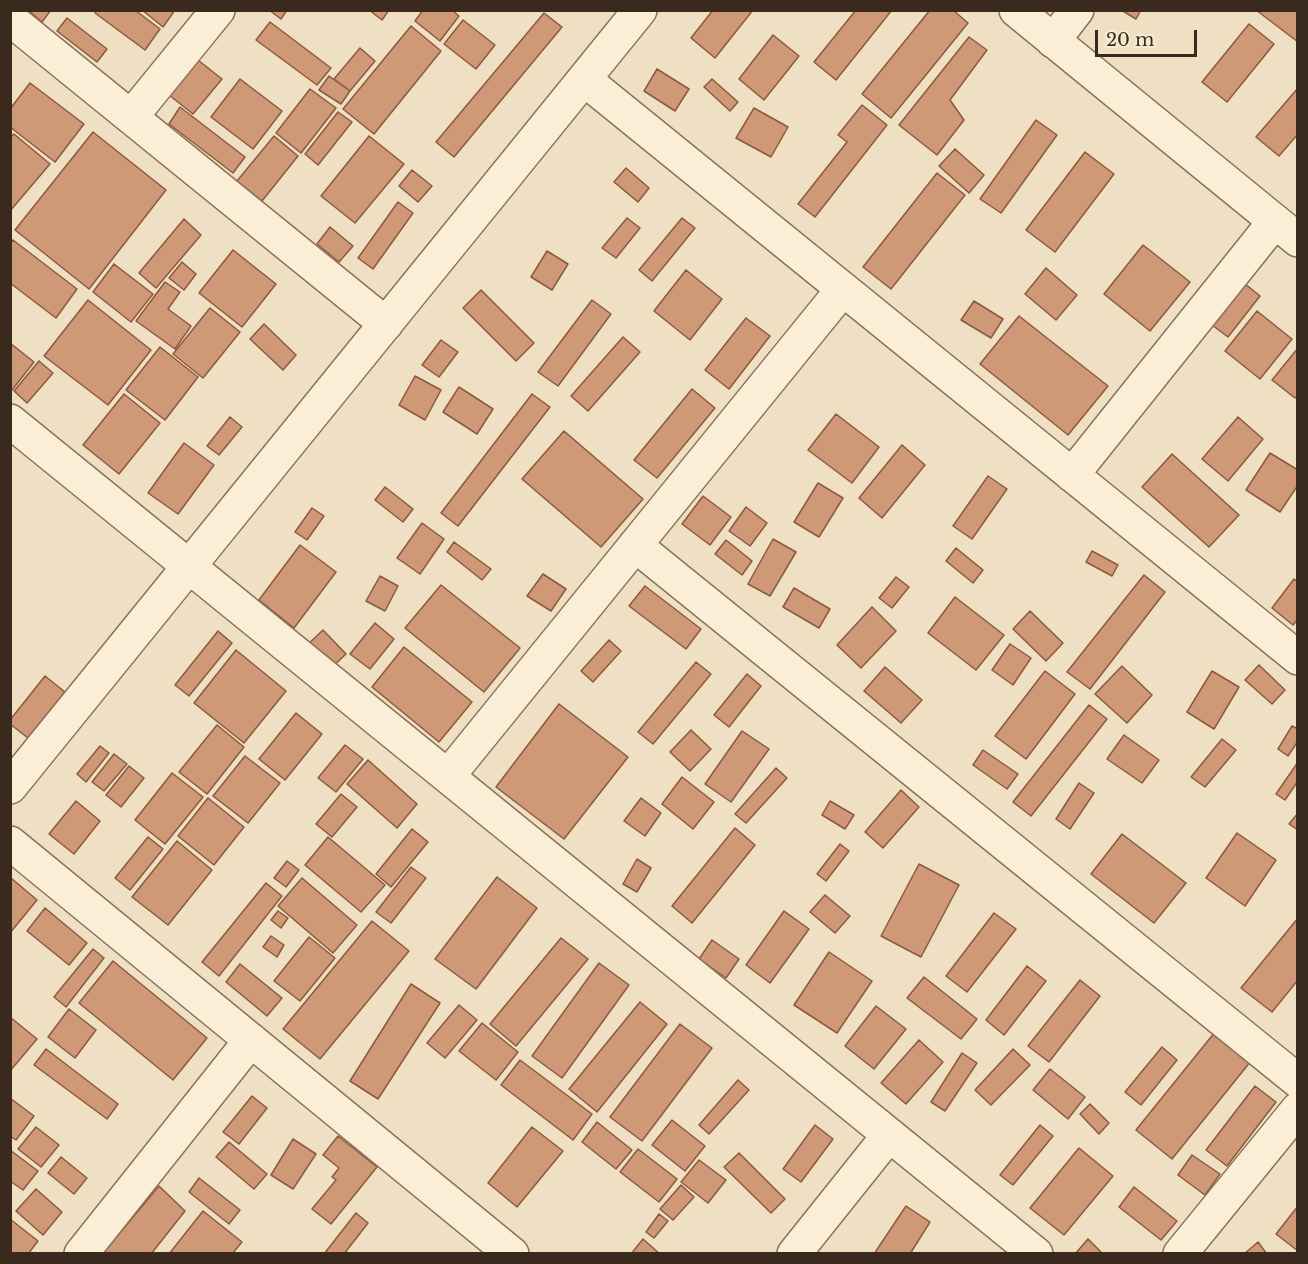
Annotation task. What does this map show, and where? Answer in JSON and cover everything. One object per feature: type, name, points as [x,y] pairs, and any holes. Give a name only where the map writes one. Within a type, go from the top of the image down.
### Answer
[{"type":"street","points":[[131,117],[218,10]]},
{"type":"street","points":[[10,787],[640,10]]},
{"type":"street","points":[[1016,10],[1286,231],[1072,475]]},
{"type":"street","points":[[1053,41],[1077,10]]},
{"type":"street","points":[[10,19],[386,324]]},
{"type":"street","points":[[584,79],[1298,658]]},
{"type":"street","points":[[448,776],[843,289]]},
{"type":"street","points":[[10,421],[1036,1254]]},
{"type":"street","points":[[635,545],[1298,1081]]},
{"type":"street","points":[[10,843],[512,1254]]},
{"type":"street","points":[[81,1254],[251,1040]]},
{"type":"street","points":[[1180,1254],[1298,1109]]},
{"type":"street","points":[[794,1254],[890,1135]]},
{"type":"building","points":[[28,10],[51,10],[42,22]]},
{"type":"building","points":[[97,10],[135,10],[160,29],[145,50],[95,13]]},
{"type":"building","points":[[142,10],[175,10],[163,27]]},
{"type":"building","points":[[269,10],[287,10],[281,19]]},
{"type":"building","points":[[369,10],[389,10],[382,20]]},
{"type":"building","points":[[423,10],[452,10],[459,16],[440,41],[415,21]]},
{"type":"building","points":[[713,10],[753,10],[715,58],[691,38]]},
{"type":"building","points":[[856,10],[892,10],[836,80],[814,62]]},
{"type":"building","points":[[930,10],[953,10],[968,23],[891,118],[862,94]]},
{"type":"building","points":[[1121,10],[1141,10],[1136,19]]},
{"type":"building","points":[[1256,10],[1298,10],[1298,42]]},
{"type":"building","points":[[544,13],[562,27],[454,157],[436,142]]},
{"type":"building","points":[[67,18],[107,49],[97,62],[57,31]]},
{"type":"building","points":[[463,20],[495,45],[476,69],[444,44]]},
{"type":"building","points":[[270,22],[331,68],[317,85],[256,40]]},
{"type":"building","points":[[1249,24],[1274,44],[1227,102],[1202,82]]},
{"type":"building","points":[[411,26],[441,51],[374,134],[343,109]]},
{"type":"building","points":[[773,35],[799,56],[764,100],[739,79]]},
{"type":"building","points":[[969,37],[987,50],[950,100],[964,120],[937,155],[899,125]]},
{"type":"building","points":[[360,48],[375,61],[350,91],[334,79]]},
{"type":"building","points":[[198,60],[222,79],[193,114],[169,95]]},
{"type":"building","points":[[657,69],[689,89],[675,111],[644,91]]},
{"type":"building","points":[[329,76],[350,91],[341,104],[319,90]]},
{"type":"building","points":[[240,79],[282,111],[253,149],[211,117]]},
{"type":"building","points":[[712,79],[738,102],[730,111],[704,87]]},
{"type":"building","points":[[30,83],[84,124],[55,162],[10,127],[10,109]]},
{"type":"building","points":[[1298,88],[1298,134],[1279,156],[1256,137]]},
{"type":"building","points":[[310,89],[336,108],[301,153],[276,133]]},
{"type":"building","points":[[862,105],[887,125],[815,217],[798,204],[847,142],[838,135]]},
{"type":"building","points":[[180,107],[245,157],[233,173],[169,124]]},
{"type":"building","points":[[754,108],[788,127],[771,157],[736,138]]},
{"type":"building","points":[[338,112],[352,122],[318,165],[305,154]]},
{"type":"building","points":[[1036,120],[1057,135],[1001,213],[980,199]]},
{"type":"building","points":[[93,132],[166,190],[89,289],[15,230]]},
{"type":"building","points":[[14,134],[50,164],[10,211],[10,138]]},
{"type":"building","points":[[274,136],[298,156],[262,201],[237,181]]},
{"type":"building","points":[[369,136],[404,164],[355,223],[321,196]]},
{"type":"building","points":[[955,149],[984,175],[969,193],[939,166]]},
{"type":"building","points":[[1085,152],[1114,174],[1055,252],[1026,230]]},
{"type":"building","points":[[626,168],[649,188],[638,202],[614,182]]},
{"type":"building","points":[[412,170],[432,186],[418,202],[399,186]]},
{"type":"building","points":[[937,173],[965,195],[891,289],[863,267]]},
{"type":"building","points":[[398,202],[413,213],[373,269],[358,258]]},
{"type":"building","points":[[627,218],[640,228],[616,258],[602,248]]},
{"type":"building","points":[[682,218],[695,228],[652,281],[639,270]]},
{"type":"building","points":[[184,219],[201,235],[156,288],[139,273]]},
{"type":"building","points":[[330,227],[353,246],[339,262],[317,244]]},
{"type":"building","points":[[13,240],[77,289],[56,318],[10,283],[10,244]]},
{"type":"building","points":[[1143,245],[1190,282],[1150,331],[1104,294]]},
{"type":"building","points":[[233,250],[276,284],[242,327],[199,293]]},
{"type":"building","points":[[547,251],[568,264],[552,290],[531,277]]},
{"type":"building","points":[[182,262],[196,274],[184,290],[169,278]]},
{"type":"building","points":[[114,264],[153,294],[131,322],[93,292]]},
{"type":"building","points":[[1046,268],[1077,295],[1056,320],[1025,294]]},
{"type":"building","points":[[686,270],[722,299],[690,340],[654,311]]},
{"type":"building","points":[[165,282],[180,292],[168,309],[191,326],[175,349],[136,321]]},
{"type":"building","points":[[1244,283],[1260,296],[1228,337],[1212,325]]},
{"type":"building","points":[[481,290],[534,343],[516,361],[463,308]]},
{"type":"building","points":[[88,300],[151,350],[108,405],[44,356]]},
{"type":"building","points":[[592,300],[611,314],[558,386],[538,372]]},
{"type":"building","points":[[974,301],[1003,319],[991,338],[961,320]]},
{"type":"building","points":[[210,308],[240,332],[203,378],[173,354]]},
{"type":"building","points":[[1257,311],[1292,339],[1260,379],[1225,351]]},
{"type":"building","points":[[1019,316],[1108,386],[1068,435],[980,364]]},
{"type":"building","points":[[746,318],[770,336],[729,389],[705,370]]},
{"type":"building","points":[[264,324],[296,355],[283,370],[250,339]]},
{"type":"building","points":[[623,337],[640,352],[588,411],[571,396]]},
{"type":"building","points":[[441,340],[458,352],[439,377],[422,365]]},
{"type":"building","points":[[10,343],[34,362],[12,390],[10,388]]},
{"type":"building","points":[[160,347],[198,377],[165,420],[126,390]]},
{"type":"building","points":[[1298,348],[1298,396],[1295,398],[1272,380]]},
{"type":"building","points":[[39,361],[53,373],[27,403],[14,391]]},
{"type":"building","points":[[415,376],[441,390],[425,420],[399,405]]},
{"type":"building","points":[[459,387],[493,409],[477,434],[443,412]]},
{"type":"building","points":[[692,389],[715,408],[657,478],[634,460]]},
{"type":"building","points":[[124,394],[160,423],[119,474],[83,445]]},
{"type":"building","points":[[532,394],[550,407],[458,526],[441,513]]},
{"type":"building","points":[[836,414],[879,447],[852,483],[808,450]]},
{"type":"building","points":[[230,417],[242,427],[219,455],[207,446]]},
{"type":"building","points":[[1238,417],[1263,439],[1228,481],[1202,459]]},
{"type":"building","points":[[564,431],[643,499],[601,547],[522,479]]},
{"type":"building","points":[[184,443],[214,465],[178,514],[148,493]]},
{"type":"building","points":[[902,445],[925,465],[882,518],[859,498]]},
{"type":"building","points":[[1270,453],[1298,470],[1298,485],[1280,512],[1246,490]]},
{"type":"building","points":[[1172,454],[1239,515],[1209,547],[1142,487]]},
{"type":"building","points":[[988,476],[1007,489],[972,539],[953,526]]},
{"type":"building","points":[[818,483],[843,498],[819,537],[794,522]]},
{"type":"building","points":[[385,487],[413,509],[403,522],[375,500]]},
{"type":"building","points":[[703,496],[731,517],[710,545],[682,524]]},
{"type":"building","points":[[746,507],[767,523],[750,546],[729,531]]},
{"type":"building","points":[[312,508],[324,516],[307,540],[295,532]]},
{"type":"building","points":[[422,523],[444,539],[420,574],[397,558]]},
{"type":"building","points":[[773,539],[796,552],[770,596],[748,584]]},
{"type":"building","points":[[726,540],[752,561],[742,575],[715,554]]},
{"type":"building","points":[[454,542],[491,569],[482,580],[447,552]]},
{"type":"building","points":[[300,545],[336,572],[294,628],[259,600]]},
{"type":"building","points":[[956,548],[983,570],[973,583],[946,561]]},
{"type":"building","points":[[1092,551],[1118,565],[1112,576],[1086,562]]},
{"type":"building","points":[[543,574],[566,589],[551,611],[527,596]]},
{"type":"building","points":[[1144,575],[1165,592],[1090,689],[1067,672]]},
{"type":"building","points":[[380,576],[398,586],[385,611],[366,601]]},
{"type":"building","points":[[896,577],[909,587],[892,608],[879,598]]},
{"type":"building","points":[[1294,579],[1298,582],[1298,619],[1293,625],[1272,608]]},
{"type":"building","points":[[441,585],[520,648],[484,692],[405,628]]},
{"type":"building","points":[[645,586],[701,629],[686,649],[629,606]]},
{"type":"building","points":[[794,588],[830,609],[819,628],[783,607]]},
{"type":"building","points":[[955,597],[1004,635],[976,670],[928,633]]},
{"type":"building","points":[[872,607],[896,631],[861,668],[837,645]]},
{"type":"building","points":[[1030,611],[1063,643],[1046,661],[1013,629]]},
{"type":"building","points":[[375,623],[394,639],[370,669],[350,654]]},
{"type":"building","points":[[323,630],[346,654],[327,672],[304,648]]},
{"type":"building","points":[[218,631],[232,643],[189,696],[175,685]]},
{"type":"building","points":[[609,640],[621,651],[593,682],[581,671]]},
{"type":"building","points":[[1010,644],[1031,658],[1013,685],[992,670]]},
{"type":"building","points":[[404,647],[472,702],[439,742],[372,687]]},
{"type":"building","points":[[236,650],[286,691],[244,743],[194,703]]},
{"type":"building","points":[[696,662],[711,674],[653,744],[638,732]]},
{"type":"building","points":[[1259,665],[1285,690],[1272,704],[1245,680]]},
{"type":"building","points":[[1122,666],[1152,695],[1127,723],[1095,694]]},
{"type":"building","points":[[885,667],[922,700],[901,723],[864,691]]},
{"type":"building","points":[[1045,671],[1075,694],[1026,759],[995,736]]},
{"type":"building","points":[[1212,671],[1239,687],[1214,729],[1187,712]]},
{"type":"building","points":[[747,674],[761,686],[729,727],[714,715]]},
{"type":"building","points":[[45,676],[65,692],[28,738],[10,724],[10,720]]},
{"type":"building","points":[[559,704],[628,757],[564,839],[496,787]]},
{"type":"building","points":[[1089,705],[1107,719],[1031,816],[1013,802]]},
{"type":"building","points":[[296,713],[322,734],[285,780],[259,759]]},
{"type":"building","points":[[217,725],[244,747],[207,794],[179,772]]},
{"type":"building","points":[[1292,726],[1298,729],[1298,741],[1288,756],[1278,749]]},
{"type":"building","points":[[691,730],[711,749],[690,771],[670,752]]},
{"type":"building","points":[[742,731],[769,749],[731,802],[705,784]]},
{"type":"building","points":[[1124,735],[1159,760],[1142,783],[1107,759]]},
{"type":"building","points":[[1222,739],[1236,750],[1205,787],[1191,777]]},
{"type":"building","points":[[345,745],[363,759],[336,792],[318,778]]},
{"type":"building","points":[[100,746],[109,753],[86,782],[77,774]]},
{"type":"building","points":[[983,750],[1018,774],[1007,789],[973,765]]},
{"type":"building","points":[[114,754],[127,764],[104,791],[92,782]]},
{"type":"building","points":[[245,756],[280,783],[248,823],[213,796]]},
{"type":"building","points":[[368,760],[417,804],[397,828],[347,784]]},
{"type":"building","points":[[1298,762],[1298,781],[1285,800],[1276,794]]},
{"type":"building","points":[[129,766],[144,778],[121,807],[106,795]]},
{"type":"building","points":[[776,768],[787,778],[746,823],[735,814]]},
{"type":"building","points":[[172,773],[203,797],[165,844],[135,820]]},
{"type":"building","points":[[682,777],[714,802],[693,829],[662,804]]},
{"type":"building","points":[[1079,783],[1094,793],[1070,829],[1056,819]]},
{"type":"building","points":[[901,790],[919,807],[883,848],[865,832]]},
{"type":"building","points":[[341,794],[357,807],[332,837],[316,824]]},
{"type":"building","points":[[208,798],[244,827],[214,865],[178,836]]},
{"type":"building","points":[[641,798],[661,813],[645,836],[624,821]]},
{"type":"building","points":[[76,801],[100,821],[74,854],[49,834]]},
{"type":"building","points":[[830,801],[854,815],[845,829],[822,815]]},
{"type":"building","points":[[1298,813],[1298,830],[1289,824]]},
{"type":"building","points":[[735,828],[755,845],[692,923],[672,906]]},
{"type":"building","points":[[412,829],[428,842],[391,887],[376,874]]},
{"type":"building","points":[[1237,833],[1276,860],[1245,906],[1206,878]]},
{"type":"building","points":[[1122,834],[1186,883],[1154,923],[1091,874]]},
{"type":"building","points":[[148,837],[163,849],[130,890],[115,878]]},
{"type":"building","points":[[328,837],[385,885],[361,912],[305,865]]},
{"type":"building","points":[[177,841],[212,870],[168,925],[132,897]]},
{"type":"building","points":[[840,844],[849,851],[826,881],[817,874]]},
{"type":"building","points":[[637,859],[651,868],[637,892],[623,884]]},
{"type":"building","points":[[287,861],[299,870],[286,887],[274,878]]},
{"type":"building","points":[[919,864],[959,885],[921,957],[881,936]]},
{"type":"building","points":[[411,867],[426,878],[391,923],[376,912]]},
{"type":"building","points":[[497,877],[537,908],[476,989],[435,959]]},
{"type":"building","points":[[302,878],[357,925],[333,953],[278,906]]},
{"type":"building","points":[[10,879],[37,900],[10,933]]},
{"type":"building","points":[[266,883],[282,896],[219,976],[202,962]]},
{"type":"building","points":[[825,895],[850,916],[835,933],[810,912]]},
{"type":"building","points":[[45,908],[87,943],[69,965],[27,931]]},
{"type":"building","points":[[278,911],[288,918],[281,928],[271,920]]},
{"type":"building","points":[[784,911],[809,929],[770,983],[746,965]]},
{"type":"building","points":[[994,913],[1016,929],[967,992],[946,976]]},
{"type":"building","points":[[1298,918],[1298,980],[1272,1012],[1241,988]]},
{"type":"building","points":[[372,921],[409,951],[320,1059],[283,1029]]},
{"type":"building","points":[[271,936],[284,945],[277,957],[263,947]]},
{"type":"building","points":[[309,937],[335,958],[300,1001],[274,981]]},
{"type":"building","points":[[561,938],[588,959],[516,1046],[490,1024]]},
{"type":"building","points":[[712,940],[739,959],[726,978],[699,959]]},
{"type":"building","points":[[93,949],[104,958],[66,1007],[54,997]]},
{"type":"building","points":[[829,952],[872,981],[837,1033],[794,1005]]},
{"type":"building","points":[[113,961],[207,1038],[173,1080],[79,1003]]},
{"type":"building","points":[[599,963],[629,985],[562,1078],[532,1056]]},
{"type":"building","points":[[240,964],[282,998],[267,1016],[226,982]]},
{"type":"building","points":[[1027,966],[1046,981],[1004,1035],[986,1020]]},
{"type":"building","points":[[924,977],[977,1019],[961,1039],[907,998]]},
{"type":"building","points":[[1080,980],[1100,996],[1049,1062],[1028,1046]]},
{"type":"building","points":[[411,984],[440,1003],[378,1099],[350,1081]]},
{"type":"building","points":[[640,1002],[667,1024],[597,1112],[569,1089]]},
{"type":"building","points":[[459,1005],[477,1020],[445,1058],[427,1043]]},
{"type":"building","points":[[876,1006],[906,1029],[874,1069],[845,1046]]},
{"type":"building","points":[[69,1009],[96,1030],[75,1058],[48,1037]]},
{"type":"building","points":[[10,1017],[37,1039],[10,1071]]},
{"type":"building","points":[[482,1023],[518,1052],[496,1080],[459,1051]]},
{"type":"building","points":[[680,1024],[712,1048],[642,1141],[610,1117]]},
{"type":"building","points":[[1215,1032],[1251,1061],[1172,1159],[1136,1130]]},
{"type":"building","points":[[919,1040],[943,1062],[906,1104],[881,1083]]},
{"type":"building","points":[[1162,1047],[1177,1060],[1141,1105],[1125,1092]]},
{"type":"building","points":[[46,1049],[118,1104],[107,1119],[34,1065]]},
{"type":"building","points":[[1013,1049],[1030,1065],[991,1105],[975,1090]]},
{"type":"building","points":[[962,1053],[977,1063],[945,1111],[931,1102]]},
{"type":"building","points":[[520,1060],[592,1114],[573,1140],[501,1085]]},
{"type":"building","points":[[1050,1069],[1085,1097],[1068,1119],[1033,1090]]},
{"type":"building","points":[[738,1080],[749,1090],[709,1134],[699,1125]]},
{"type":"building","points":[[1255,1086],[1276,1102],[1227,1166],[1206,1150]]},
{"type":"building","points":[[252,1096],[267,1108],[239,1144],[223,1132]]},
{"type":"building","points":[[10,1098],[34,1116],[16,1140],[10,1136]]},
{"type":"building","points":[[1090,1104],[1109,1123],[1099,1134],[1080,1114]]},
{"type":"building","points":[[672,1120],[705,1146],[685,1171],[652,1145]]},
{"type":"building","points":[[597,1122],[632,1150],[616,1169],[582,1142]]},
{"type":"building","points":[[815,1125],[833,1139],[801,1182],[783,1169]]},
{"type":"building","points":[[1040,1125],[1053,1136],[1013,1185],[1000,1175]]},
{"type":"building","points":[[36,1127],[59,1145],[41,1167],[18,1149]]},
{"type":"building","points":[[532,1127],[563,1151],[517,1207],[488,1183]]},
{"type":"building","points":[[338,1136],[377,1167],[331,1224],[312,1209],[336,1180],[332,1177],[339,1168],[323,1155]]},
{"type":"building","points":[[293,1139],[316,1154],[293,1189],[271,1175]]},
{"type":"building","points":[[229,1142],[267,1174],[254,1189],[216,1157]]},
{"type":"building","points":[[1079,1148],[1113,1176],[1064,1235],[1030,1208]]},
{"type":"building","points":[[638,1149],[677,1179],[659,1202],[620,1172]]},
{"type":"building","points":[[10,1150],[38,1171],[23,1190],[10,1181]]},
{"type":"building","points":[[739,1153],[785,1199],[771,1213],[724,1167]]},
{"type":"building","points":[[1192,1155],[1220,1174],[1205,1195],[1178,1175]]},
{"type":"building","points":[[61,1157],[87,1178],[74,1194],[48,1173]]},
{"type":"building","points":[[699,1160],[726,1180],[708,1203],[681,1182]]},
{"type":"building","points":[[199,1178],[240,1210],[229,1224],[189,1192]]},
{"type":"building","points":[[681,1185],[694,1197],[673,1220],[660,1209]]},
{"type":"building","points":[[159,1186],[185,1211],[151,1254],[102,1254]]},
{"type":"building","points":[[1134,1187],[1177,1221],[1161,1240],[1119,1207]]},
{"type":"building","points":[[36,1189],[62,1212],[43,1235],[16,1211]]},
{"type":"building","points":[[906,1206],[930,1222],[910,1254],[874,1254]]},
{"type":"building","points":[[1298,1206],[1298,1251],[1276,1234]]},
{"type":"building","points":[[203,1211],[242,1242],[232,1254],[169,1254]]},
{"type":"building","points":[[356,1213],[368,1223],[344,1254],[324,1254]]},
{"type":"building","points":[[659,1214],[668,1221],[654,1238],[646,1232]]},
{"type":"building","points":[[10,1219],[38,1241],[28,1254],[10,1254]]},
{"type":"building","points":[[643,1239],[660,1254],[631,1254]]},
{"type":"building","points":[[1088,1239],[1103,1254],[1075,1254]]},
{"type":"building","points":[[1258,1242],[1267,1254],[1244,1254]]}]
